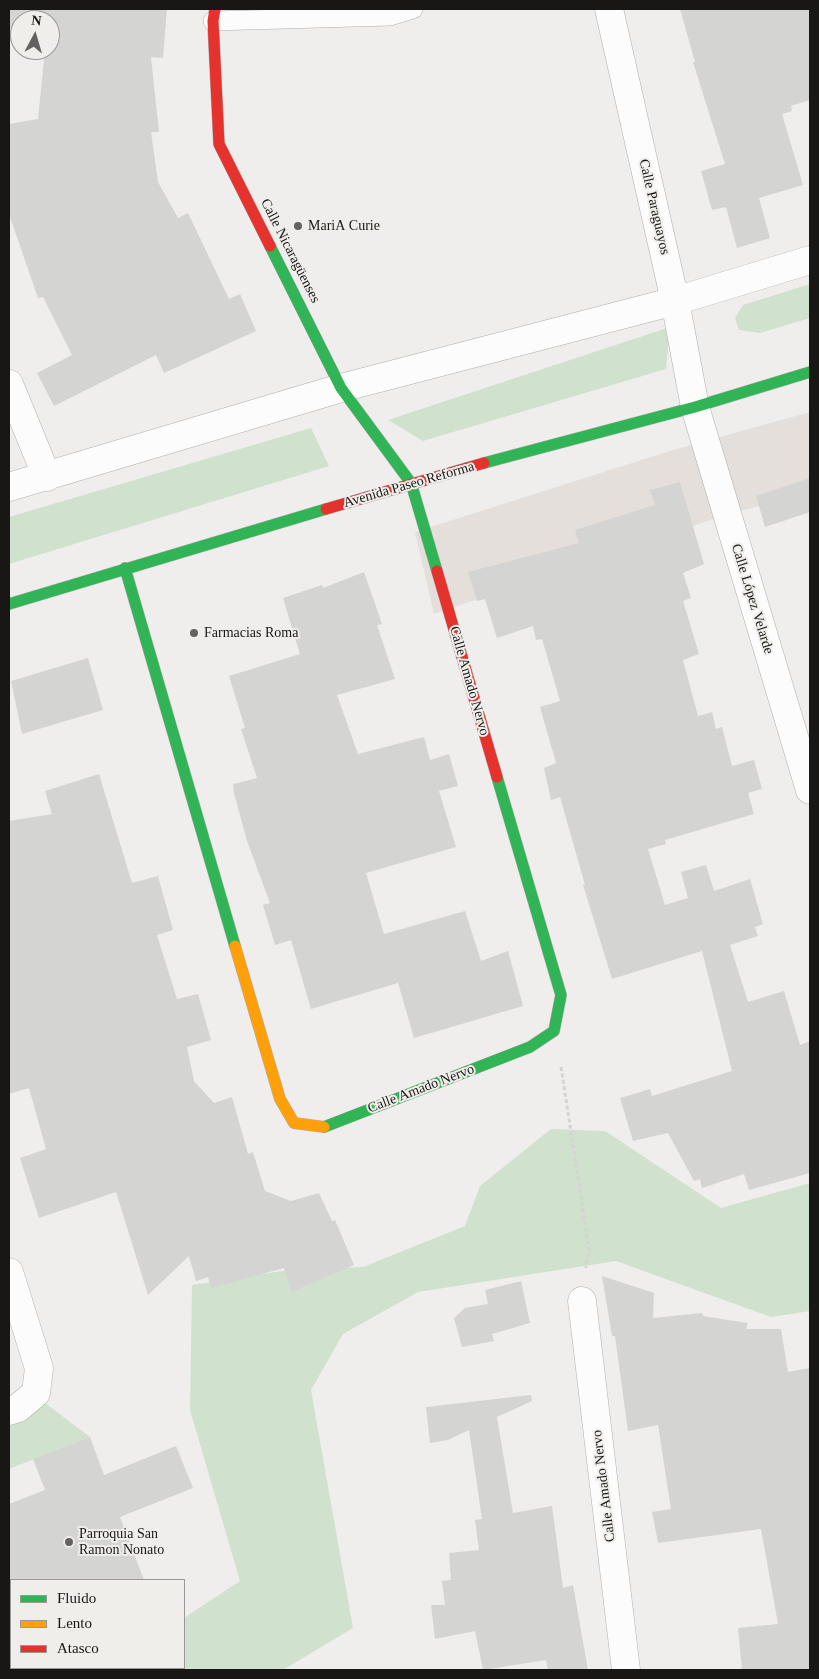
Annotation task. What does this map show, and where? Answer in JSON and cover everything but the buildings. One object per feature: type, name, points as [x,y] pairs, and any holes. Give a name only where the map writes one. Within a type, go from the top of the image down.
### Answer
[{"type":"street","name":"Calle Paraguayos","points":[[609,9],[675,301],[695,406]]},
{"type":"street","name":"Calle Nicaragüenses","points":[[214,15],[219,144],[341,388],[411,483]]},
{"type":"street","points":[[9,488],[341,388],[675,301],[810,260]]},
{"type":"street","name":"Avenida Paseo Reforma","points":[[9,604],[411,483],[695,406],[810,372]]},
{"type":"street","points":[[9,384],[47,477]]},
{"type":"street","name":"Calle López Velarde","points":[[695,406],[810,790]]},
{"type":"street","name":"Calle Amado Nervo","points":[[125,568],[280,1099],[294,1123],[322,1128],[530,1047],[554,1030],[561,995],[411,483]]},
{"type":"street","points":[[9,1272],[39,1368],[36,1393],[18,1408],[9,1411]]},
{"type":"street","name":"Calle Amado Nervo","points":[[582,1301],[626,1670]]},
{"type":"lane","points":[[214,15],[390,16],[413,9]]},
{"type":"path","points":[[554,1030],[572,1130],[589,1249],[582,1301]]},
{"type":"shaded area","points":[[810,412],[810,492],[719,517],[434,614],[415,532],[673,450]]},
{"type":"green space","points":[[810,284],[810,318],[760,333],[739,330],[735,318],[743,305]]},
{"type":"green space","points":[[670,327],[666,369],[423,441],[388,420]]},
{"type":"green space","points":[[311,428],[329,466],[9,564],[9,517]]},
{"type":"green space","points":[[551,1129],[605,1131],[721,1208],[810,1183],[810,1311],[771,1317],[616,1261],[418,1292],[343,1334],[311,1390],[353,1628],[283,1670],[9,1670],[10,1662],[10,1669],[185,1669],[185,1617],[240,1581],[190,1410],[192,1285],[288,1270],[363,1267],[465,1226],[480,1186]]},
{"type":"green space","points":[[40,1399],[90,1437],[9,1469],[9,1418]]},
{"type":"traffic: fast","points":[[270,246],[341,388],[411,483],[437,571]]},
{"type":"traffic: fast","points":[[484,463],[695,407],[810,372]]},
{"type":"traffic: fast","points":[[9,604],[326,509]]},
{"type":"traffic: fast","points":[[125,568],[235,946]]},
{"type":"traffic: fast","points":[[324,1127],[530,1047],[554,1031],[561,995],[497,777]]},
{"type":"traffic: slow","points":[[235,946],[280,1099],[294,1123],[324,1127]]},
{"type":"traffic: jam","points":[[215,9],[213,21],[219,144],[270,246]]},
{"type":"traffic: jam","points":[[326,509],[484,463]]},
{"type":"traffic: jam","points":[[437,571],[497,777]]},
{"type":"place","name":"MariA Curie","points":[[298,226]]},
{"type":"place","name":"Farmacias Roma","points":[[194,633]]},
{"type":"place","name":"Parroquia San Ramon Nonato","points":[[69,1542]]}]
